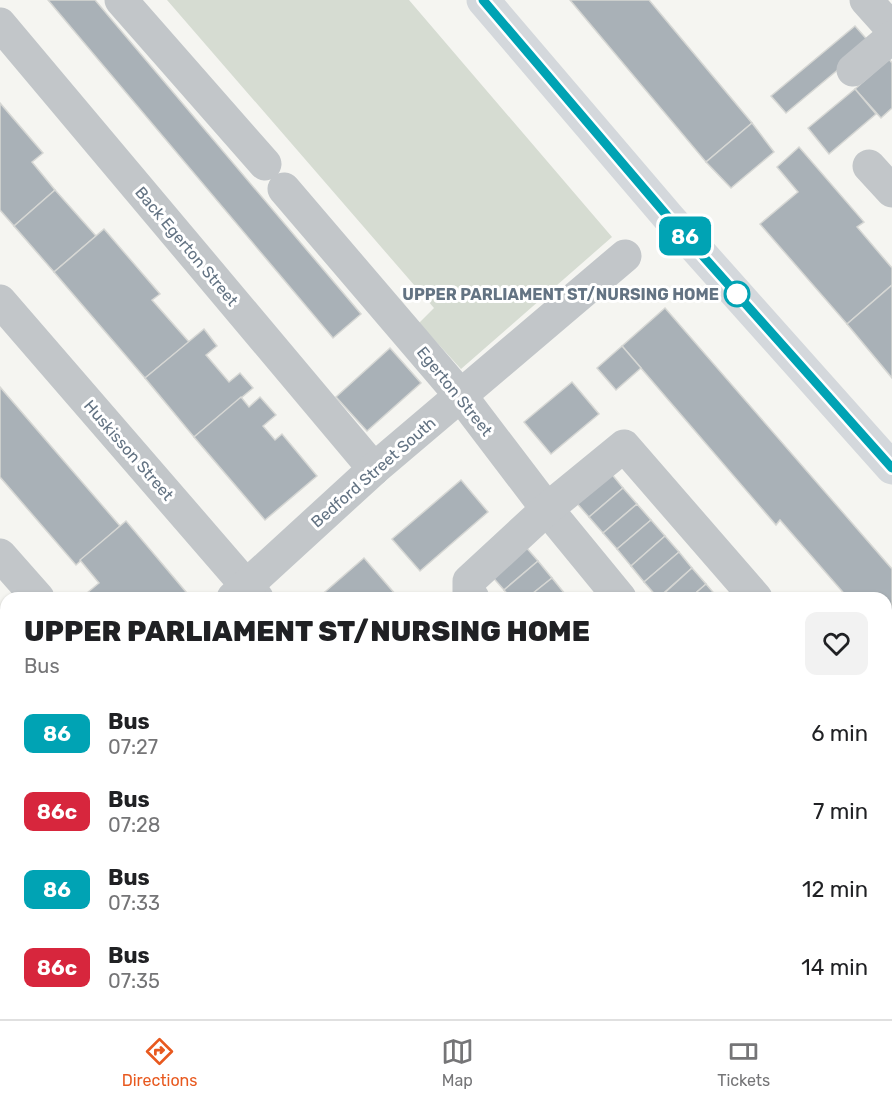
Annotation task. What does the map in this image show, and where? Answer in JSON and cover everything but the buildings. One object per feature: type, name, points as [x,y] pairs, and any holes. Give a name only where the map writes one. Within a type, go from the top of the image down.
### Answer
[{"type":"main road","points":[[483,0],[669,218],[892,468]]},
{"type":"street","name":"Egerton Street","points":[[121,0],[461,396],[547,509],[616,592]]},
{"type":"street","points":[[866,0],[892,29]]},
{"type":"street","name":"Back Egerton Street","points":[[0,24],[374,469]]},
{"type":"street","points":[[853,70],[892,37]]},
{"type":"street","points":[[869,166],[892,191]]},
{"type":"street","name":"Bedford Street South","points":[[248,592],[374,469],[625,256]]},
{"type":"street","name":"Huskisson Street","points":[[0,301],[244,592]]},
{"type":"street","points":[[469,592],[468,580],[547,509],[624,446],[751,592]]},
{"type":"street","points":[[0,555],[33,592]]},
{"type":"shaded area","points":[[167,0],[409,0],[612,237],[461,369],[419,323],[434,308]]},
{"type":"bus line","name":"86","points":[[483,0],[669,218],[892,468]]},
{"type":"place","name":"UPPER PARLIAMENT ST/NURSING HOME","points":[[737,294]]}]
